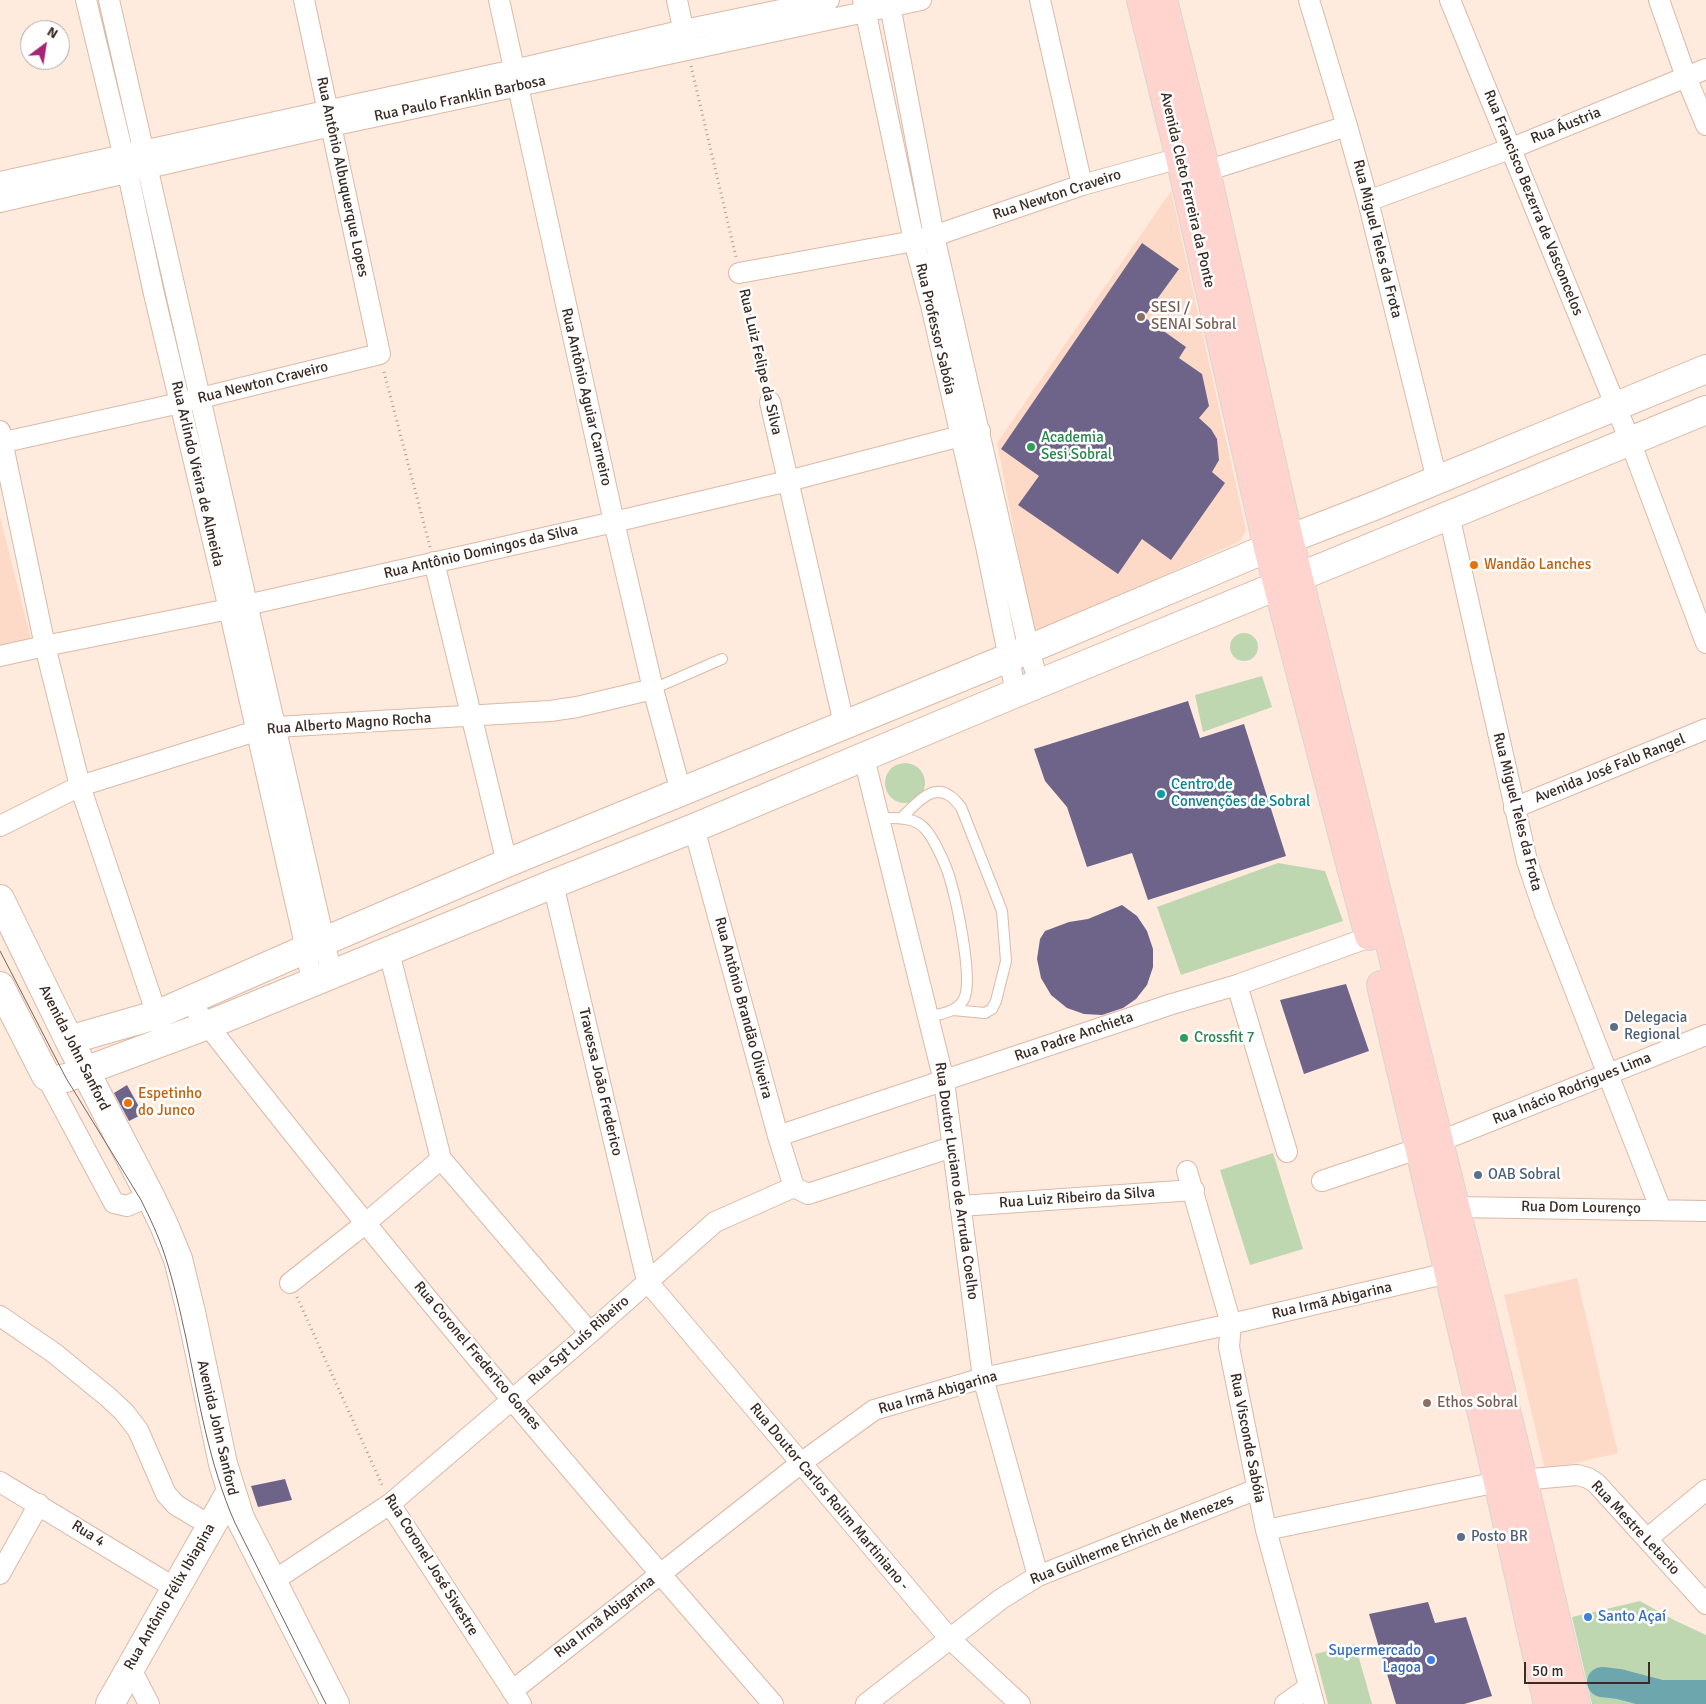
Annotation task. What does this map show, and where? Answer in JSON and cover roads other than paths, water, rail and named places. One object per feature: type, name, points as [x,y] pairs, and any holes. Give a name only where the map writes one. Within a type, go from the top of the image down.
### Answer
[{"type":"main road","name":"Avenida Cleto Ferreira da Ponte","points":[[1141,0],[1278,544],[1289,581]]},
{"type":"main road","name":"Avenida Cleto Ferreira da Ponte","points":[[1163,0],[1206,171],[1278,544]]},
{"type":"main road","points":[[68,1040],[156,1015],[507,863],[1706,369]]},
{"type":"main road","points":[[2,992],[46,1076],[52,1080],[60,1080],[208,1025],[694,828],[1027,688],[1706,410]]},
{"type":"main road","points":[[1289,581],[1370,937],[1429,1146]]},
{"type":"main road","points":[[1289,581],[1511,1481],[1542,1703]]},
{"type":"main road","points":[[735,770],[749,804]]},
{"type":"main road","name":"Avenida John Sanford","points":[[0,899],[68,1040],[164,1225],[178,1260],[223,1464],[240,1518],[335,1704]]},
{"type":"main road","points":[[1445,1209],[1448,1273],[1576,1704]]},
{"type":"main road","name":"Rua Antônio Félix Ibiapina","points":[[110,1704],[231,1491]]},
{"type":"street","name":"Rua Antônio Albuquerque Lopes","points":[[304,0],[380,354]]},
{"type":"street","name":"Rua Antônio Aguiar Carneiro","points":[[500,0],[614,522],[653,689],[681,792]]},
{"type":"street","points":[[677,0],[688,51]]},
{"type":"street","name":"Rua Paulo Franklin Barbosa","points":[[516,78],[625,44],[829,0]]},
{"type":"street","name":"Rua Paulo Franklin Barbosa","points":[[0,202],[135,162],[329,119],[516,78],[630,63],[688,51],[864,6],[921,0]]},
{"type":"street","points":[[1040,0],[1082,186]]},
{"type":"street","name":"Rua Miguel Teles da Frota","points":[[1309,0],[1368,201],[1437,480]]},
{"type":"street","name":"Rua Francisco Bezerra de Vasconcelos","points":[[1450,0],[1630,441]]},
{"type":"street","points":[[1659,0],[1686,78],[1706,125]]},
{"type":"street","points":[[87,5],[109,3]]},
{"type":"street","name":"Rua Arlindo Vieira de Almeida","points":[[109,3],[122,58],[154,294],[180,403],[238,607],[276,727],[316,945]]},
{"type":"street","name":"Rua Professor Sabóia","points":[[890,3],[934,236],[959,436],[986,546],[1018,654]]},
{"type":"street","name":"Rua Arlindo Vieira de Almeida","points":[[87,5],[101,62],[135,162],[174,291],[201,398],[238,607],[256,731],[316,945]]},
{"type":"street","name":"Rua Professor Sabóia","points":[[864,6],[914,241],[941,303],[980,431],[1018,654]]},
{"type":"street","points":[[625,44],[630,63]]},
{"type":"street","points":[[101,62],[122,58]]},
{"type":"street","name":"Rua Áustria","points":[[1368,201],[1512,148],[1706,69]]},
{"type":"street","points":[[1206,171],[1347,126]]},
{"type":"street","name":"Rua Newton Craveiro","points":[[914,241],[1082,186],[1180,158]]},
{"type":"street","name":"Rua Paulo Franklin Barbosa","points":[[0,182],[135,162]]},
{"type":"street","points":[[740,273],[914,241]]},
{"type":"street","points":[[154,294],[174,291]]},
{"type":"street","name":"Rua Newton Craveiro","points":[[1,438],[180,403],[380,354]]},
{"type":"street","name":"Rua Luiz Felipe da Silva","points":[[770,402],[844,724]]},
{"type":"street","name":"Rua Antônio Domingos da Silva","points":[[0,656],[238,607],[614,522],[788,481],[980,431]]},
{"type":"street","points":[[1,438],[45,646],[80,786],[166,1041]]},
{"type":"street","points":[[1630,441],[1706,643]]},
{"type":"street","name":"Rua Miguel Teles da Frota","points":[[1449,515],[1527,861],[1544,911],[1661,1210]]},
{"type":"street","points":[[434,562],[507,863]]},
{"type":"street","points":[[1018,654],[1027,688]]},
{"type":"street","name":"Rua Alberto Magno Rocha","points":[[0,826],[80,786],[256,731],[276,727],[550,711],[577,707],[653,689]]},
{"type":"street","name":"Avenida José Falb Rangel","points":[[1514,808],[1706,729]]},
{"type":"street","name":"Rua Doutor Luciano de Arruda Coelho","points":[[864,758],[944,1081],[983,1378],[1038,1576]]},
{"type":"street","name":"Rua Antônio Brandão Oliveira","points":[[694,828],[778,1136],[794,1187]]},
{"type":"street","name":"Travessa João Frederico","points":[[553,884],[647,1281]]},
{"type":"street","name":"Rua Padre Anchieta","points":[[778,1136],[1172,1004],[1237,985],[1370,937]]},
{"type":"street","points":[[316,945],[322,979]]},
{"type":"street","points":[[389,952],[440,1159],[590,1333]]},
{"type":"street","points":[[1237,985],[1287,1152]]},
{"type":"street","name":"Rua Coronel Frederico Gomes","points":[[189,1001],[366,1223],[513,1400],[773,1704]]},
{"type":"street","name":"Rua Inácio Rodrigues Lima","points":[[1322,1181],[1429,1146],[1706,1035]]},
{"type":"street","points":[[46,1076],[114,1203],[127,1206],[150,1196]]},
{"type":"street","points":[[794,1187],[800,1192],[808,1194],[952,1147]]},
{"type":"street","points":[[290,1283],[366,1223],[440,1159]]},
{"type":"street","name":"Rua Luiz Ribeiro da Silva","points":[[960,1206],[1191,1180]]},
{"type":"street","name":"Rua Visconde Sabóia","points":[[1191,1180],[1230,1324],[1229,1347],[1266,1530],[1312,1695]]},
{"type":"street","name":"Rua Sgt Luís Ribeiro","points":[[273,1581],[390,1504],[513,1400],[715,1222],[794,1187]]},
{"type":"street","name":"Rua Dom Lourenço","points":[[1445,1209],[1706,1211]]},
{"type":"street","name":"Rua Irmã Abigarina","points":[[516,1697],[660,1573],[801,1462],[874,1410],[983,1378],[1230,1324],[1448,1273]]},
{"type":"street","name":"Rua Doutor Carlos Rolim Martiniano -","points":[[647,1281],[950,1639],[1020,1704]]},
{"type":"street","points":[[0,1316],[54,1353],[124,1412],[138,1430],[166,1494],[176,1506],[211,1526]]},
{"type":"street","name":"Rua Mestre Letacio","points":[[1511,1481],[1577,1475],[1588,1478],[1596,1483],[1706,1604]]},
{"type":"street","points":[[1266,1530],[1511,1481]]},
{"type":"street","name":"Rua 4","points":[[0,1482],[175,1588]]},
{"type":"street","name":"Rua Guilherme Ehrich de Menezes","points":[[866,1704],[1000,1599],[1038,1576],[1257,1490]]},
{"type":"street","points":[[1648,1538],[1706,1490]]},
{"type":"street","points":[[0,1574],[39,1504]]},
{"type":"street","name":"Rua Coronel José Sivestre","points":[[390,1504],[516,1697]]},
{"type":"street","points":[[130,1667],[149,1704]]},
{"type":"street","points":[[1285,1704],[1312,1695]]},
{"type":"lane","points":[[653,689],[722,659]]},
{"type":"lane","points":[[901,818],[929,793],[937,791],[949,795],[961,807],[1002,911],[1006,961],[996,1001],[992,1009],[985,1013],[953,1010],[928,1017]]},
{"type":"lane","points":[[879,818],[901,818],[915,821],[926,829],[946,867],[962,930],[968,990],[963,1001],[953,1010]]},
{"type":"waterway","points":[[1602,1682],[1619,1684],[1661,1695],[1706,1695]]},
{"type":"tram line","points":[[0,951],[66,1078],[141,1200],[154,1228],[163,1249],[174,1287],[211,1455],[226,1501],[235,1523],[326,1704]]},
{"type":"place","name":"SESI / SENAI Sobral","points":[[1141,317]]},
{"type":"place","name":"Academia Sesi Sobral","points":[[1031,447]]},
{"type":"place","name":"Wandão Lanches","points":[[1474,565]]},
{"type":"place","name":"Centro de Convenções de Sobral","points":[[1161,794]]},
{"type":"place","name":"Delegacia Regional","points":[[1614,1027]]},
{"type":"place","name":"Crossfit 7","points":[[1184,1038]]},
{"type":"place","name":"Espetinho do Junco","points":[[128,1103]]},
{"type":"place","name":"OAB Sobral","points":[[1478,1175]]},
{"type":"place","name":"Ethos Sobral","points":[[1427,1403]]},
{"type":"place","name":"Posto BR","points":[[1461,1537]]},
{"type":"place","name":"Santo Açaí","points":[[1588,1617]]},
{"type":"place","name":"Supermercado Lagoa","points":[[1431,1660]]}]
